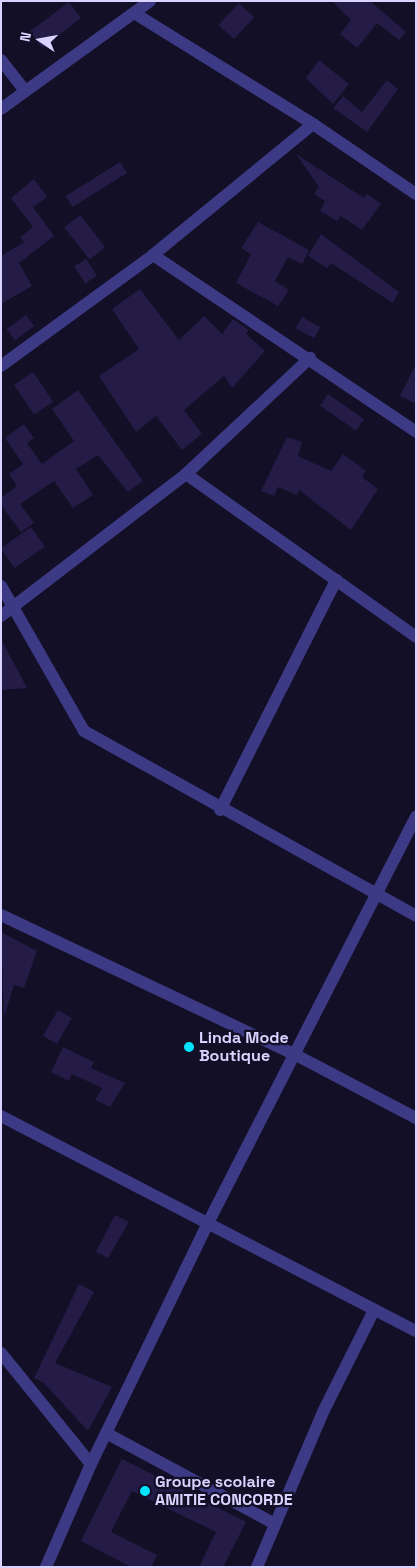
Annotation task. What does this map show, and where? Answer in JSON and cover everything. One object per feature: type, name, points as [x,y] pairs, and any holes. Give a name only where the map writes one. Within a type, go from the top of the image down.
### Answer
[{"type":"street","points":[[1,109],[150,1]]},
{"type":"street","points":[[134,13],[313,124],[416,194]]},
{"type":"street","points":[[1,60],[24,91]]},
{"type":"street","points":[[1,366],[153,255],[313,124]]},
{"type":"street","points":[[153,255],[310,358],[416,432]]},
{"type":"street","points":[[1,616],[186,474],[310,358]]},
{"type":"street","points":[[186,474],[416,637]]},
{"type":"street","points":[[220,810],[336,580]]},
{"type":"street","points":[[1,586],[84,731],[220,810],[375,896],[416,916]]},
{"type":"street","points":[[46,1567],[90,1464],[207,1225],[416,816]]},
{"type":"street","points":[[1,916],[294,1054],[416,1118]]},
{"type":"street","points":[[1,1116],[207,1225],[416,1332]]},
{"type":"street","points":[[257,1567],[324,1410],[374,1310]]},
{"type":"street","points":[[1,1353],[90,1464]]},
{"type":"street","points":[[106,1433],[276,1524]]},
{"type":"building","points":[[332,1],[370,1],[406,32],[399,40],[377,23],[357,48],[340,34],[351,20]]},
{"type":"building","points":[[69,2],[81,18],[42,47],[30,31]]},
{"type":"building","points":[[239,3],[254,17],[234,39],[219,25]]},
{"type":"building","points":[[319,60],[349,84],[333,104],[306,78]]},
{"type":"building","points":[[387,80],[398,89],[367,132],[333,108],[343,96],[362,112]]},
{"type":"building","points":[[296,154],[364,198],[367,194],[381,204],[362,230],[341,216],[337,221],[320,211],[325,201],[314,194],[319,187]]},
{"type":"building","points":[[120,162],[127,173],[73,207],[66,196]]},
{"type":"building","points":[[34,179],[47,197],[33,207],[54,236],[19,263],[32,286],[1,304],[1,256],[24,242],[20,237],[33,227],[11,198]]},
{"type":"building","points":[[80,215],[105,247],[89,260],[64,227]]},
{"type":"building","points":[[258,222],[309,250],[302,264],[288,257],[275,281],[289,290],[278,306],[236,283],[251,254],[241,248]]},
{"type":"building","points":[[321,234],[399,292],[393,303],[331,263],[327,268],[308,256]]},
{"type":"building","points":[[86,259],[97,276],[85,283],[74,267]]},
{"type":"building","points":[[140,289],[179,340],[204,316],[222,334],[233,319],[249,330],[246,334],[265,351],[232,388],[224,376],[184,410],[202,434],[182,450],[156,416],[136,432],[99,376],[139,349],[112,309]]},
{"type":"building","points":[[26,315],[34,326],[15,340],[7,329]]},
{"type":"building","points":[[302,317],[320,327],[314,339],[296,328]]},
{"type":"building","points":[[416,364],[416,404],[400,396]]},
{"type":"building","points":[[33,372],[53,402],[34,415],[14,385]]},
{"type":"building","points":[[78,390],[143,481],[128,492],[98,455],[76,469],[93,495],[73,508],[54,481],[20,504],[34,523],[21,532],[1,505],[1,498],[17,486],[9,474],[23,464],[5,438],[24,424],[34,438],[27,443],[42,464],[74,441],[52,409]]},
{"type":"building","points":[[328,394],[364,419],[356,431],[320,405]]},
{"type":"building","points":[[287,437],[302,442],[298,456],[331,471],[343,454],[366,471],[362,477],[378,489],[351,530],[299,490],[297,495],[278,487],[274,496],[261,491]]},
{"type":"building","points":[[31,527],[45,547],[14,568],[1,548]]},
{"type":"building","points":[[1,639],[27,688],[1,690]]},
{"type":"building","points":[[1,932],[37,951],[24,988],[14,985],[4,1017]]},
{"type":"building","points":[[58,1010],[72,1018],[57,1044],[43,1036]]},
{"type":"building","points":[[63,1047],[94,1062],[91,1068],[125,1083],[110,1107],[95,1100],[102,1088],[72,1074],[69,1081],[51,1072]]},
{"type":"building","points":[[115,1215],[129,1222],[108,1258],[96,1252]]},
{"type":"building","points":[[79,1284],[94,1292],[55,1363],[112,1387],[88,1431],[44,1383],[34,1378]]},
{"type":"building","points":[[122,1459],[246,1522],[223,1567],[199,1567],[216,1532],[132,1491],[111,1532],[157,1555],[151,1567],[131,1567],[81,1541]]},
{"type":"place","name":"Linda Mode Boutique","points":[[189,1047]]},
{"type":"place","name":"Groupe scolaire AMITIE CONCORDE","points":[[145,1491]]}]
